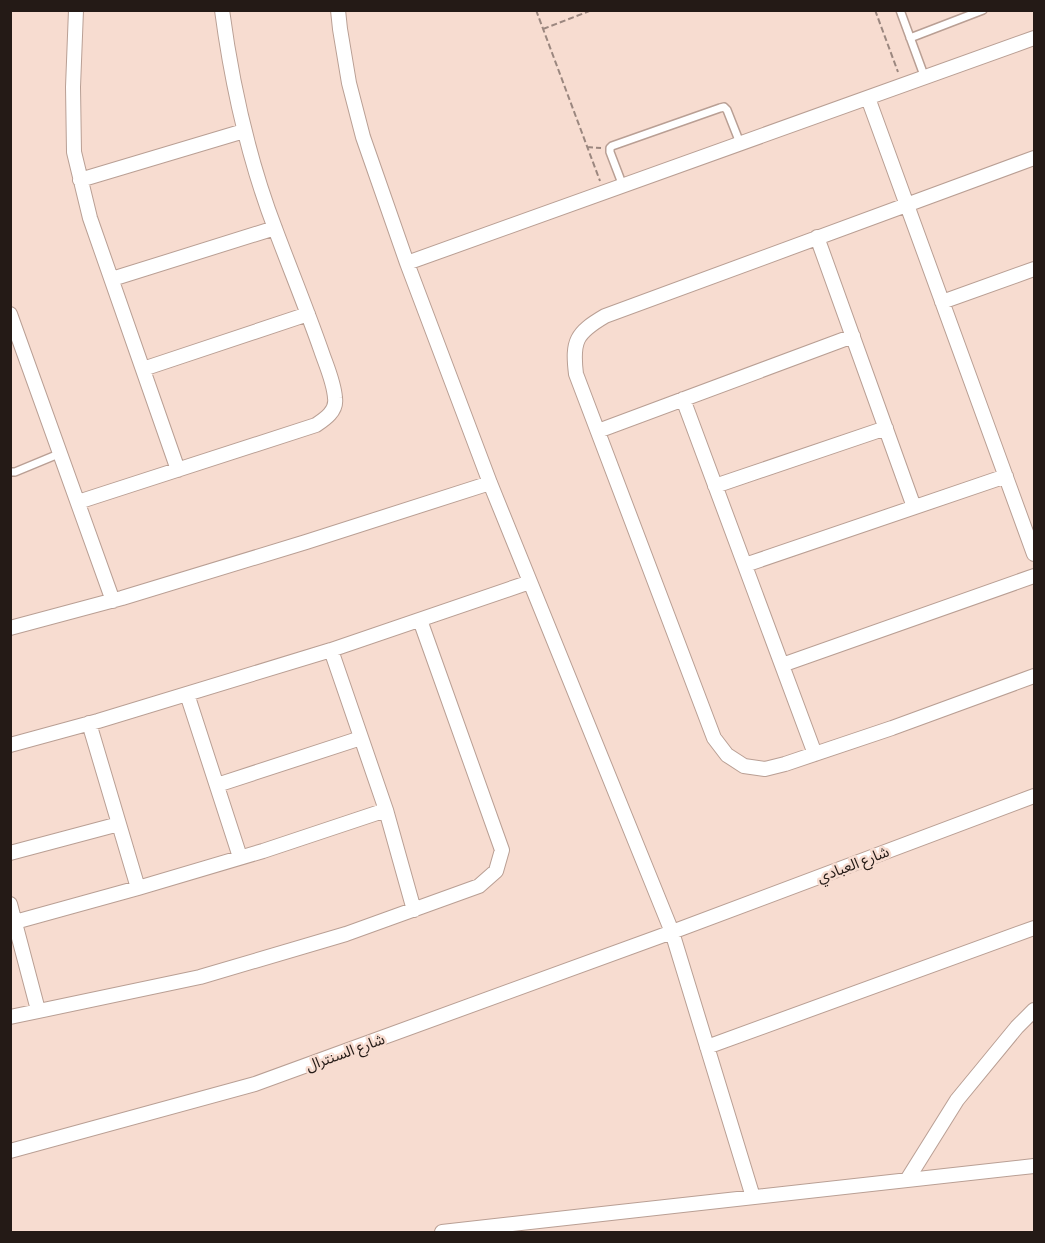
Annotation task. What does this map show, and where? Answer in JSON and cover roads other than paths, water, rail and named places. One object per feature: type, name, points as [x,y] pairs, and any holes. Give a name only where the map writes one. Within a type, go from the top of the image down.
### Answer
[{"type":"street","points":[[76,10],[73,122],[74,152],[80,180],[90,218],[178,470]]},
{"type":"street","points":[[78,502],[316,425],[330,416],[336,401],[333,384],[275,228],[244,131],[226,43],[222,11],[210,10]]},
{"type":"street","points":[[338,10],[339,29],[349,83],[363,137],[407,263],[490,483],[672,932],[753,1197]]},
{"type":"street","points":[[407,263],[1035,38]]},
{"type":"street","points":[[868,98],[1035,554]]},
{"type":"street","points":[[80,180],[244,131]]},
{"type":"street","points":[[1035,158],[606,316],[588,326],[577,339],[574,357],[576,375],[714,738],[727,755],[744,766],[765,770],[892,728],[1035,676]]},
{"type":"street","points":[[112,279],[275,228]]},
{"type":"street","points":[[817,237],[914,507]]},
{"type":"street","points":[[942,302],[1035,269]]},
{"type":"street","points":[[10,314],[15,342],[61,453],[113,601]]},
{"type":"street","points":[[143,369],[308,314]]},
{"type":"street","points":[[598,431],[853,336]]},
{"type":"street","points":[[683,399],[815,754]]},
{"type":"street","points":[[715,486],[886,428]]},
{"type":"street","points":[[745,565],[1006,476]]},
{"type":"street","points":[[10,628],[113,601],[295,546],[490,483]]},
{"type":"street","points":[[782,665],[1035,576]]},
{"type":"street","points":[[10,745],[331,650],[530,582]]},
{"type":"street","points":[[10,1017],[200,976],[346,934],[479,886],[496,872],[502,850],[420,620]]},
{"type":"street","points":[[331,650],[386,810],[414,910]]},
{"type":"street","points":[[187,694],[240,857]]},
{"type":"street","points":[[89,723],[138,888]]},
{"type":"street","points":[[217,784],[361,738]]},
{"type":"street","name":"شارع العبادي","points":[[672,932],[1035,796]]},
{"type":"street","points":[[15,922],[138,888],[386,810]]},
{"type":"street","points":[[10,853],[119,824]]},
{"type":"street","points":[[10,904],[38,1010]]},
{"type":"street","points":[[707,1047],[1035,928]]},
{"type":"street","name":"شارع السنترال","points":[[10,1151],[255,1084],[672,932]]},
{"type":"street","points":[[907,1180],[957,1100],[1017,1027],[1035,1010]]},
{"type":"street","points":[[442,1233],[1035,1166]]},
{"type":"lane","points":[[900,10],[925,78]]},
{"type":"lane","points":[[910,38],[983,10]]},
{"type":"lane","points":[[623,186],[610,152],[612,146],[724,107],[741,144]]},
{"type":"lane","points":[[10,472],[61,453]]}]
